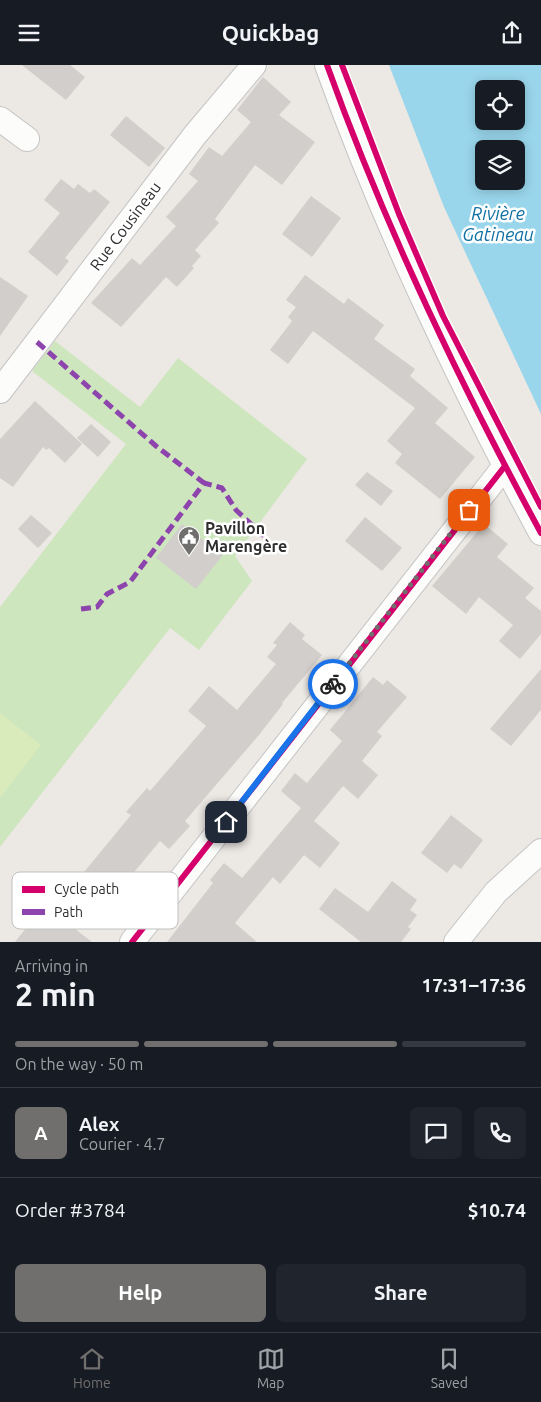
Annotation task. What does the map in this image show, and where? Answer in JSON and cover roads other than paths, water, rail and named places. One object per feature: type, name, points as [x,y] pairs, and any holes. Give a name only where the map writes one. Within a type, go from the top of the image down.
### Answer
[{"type":"street","name":"Rue Cousineau","points":[[0,391],[194,135],[254,65]]},
{"type":"street","points":[[327,65],[351,132],[406,265],[505,466],[541,533]]},
{"type":"street","points":[[0,119],[27,139]]},
{"type":"street","points":[[178,883],[505,466]]},
{"type":"street","points":[[456,942],[496,892],[541,851]]},
{"type":"street","points":[[132,942],[142,929]]},
{"type":"water","name":"Rivière Gatineau","points":[[389,65],[541,65],[541,414],[444,207]]},
{"type":"place","name":"Pavillon Marengère","points":[[189,556]]}]
